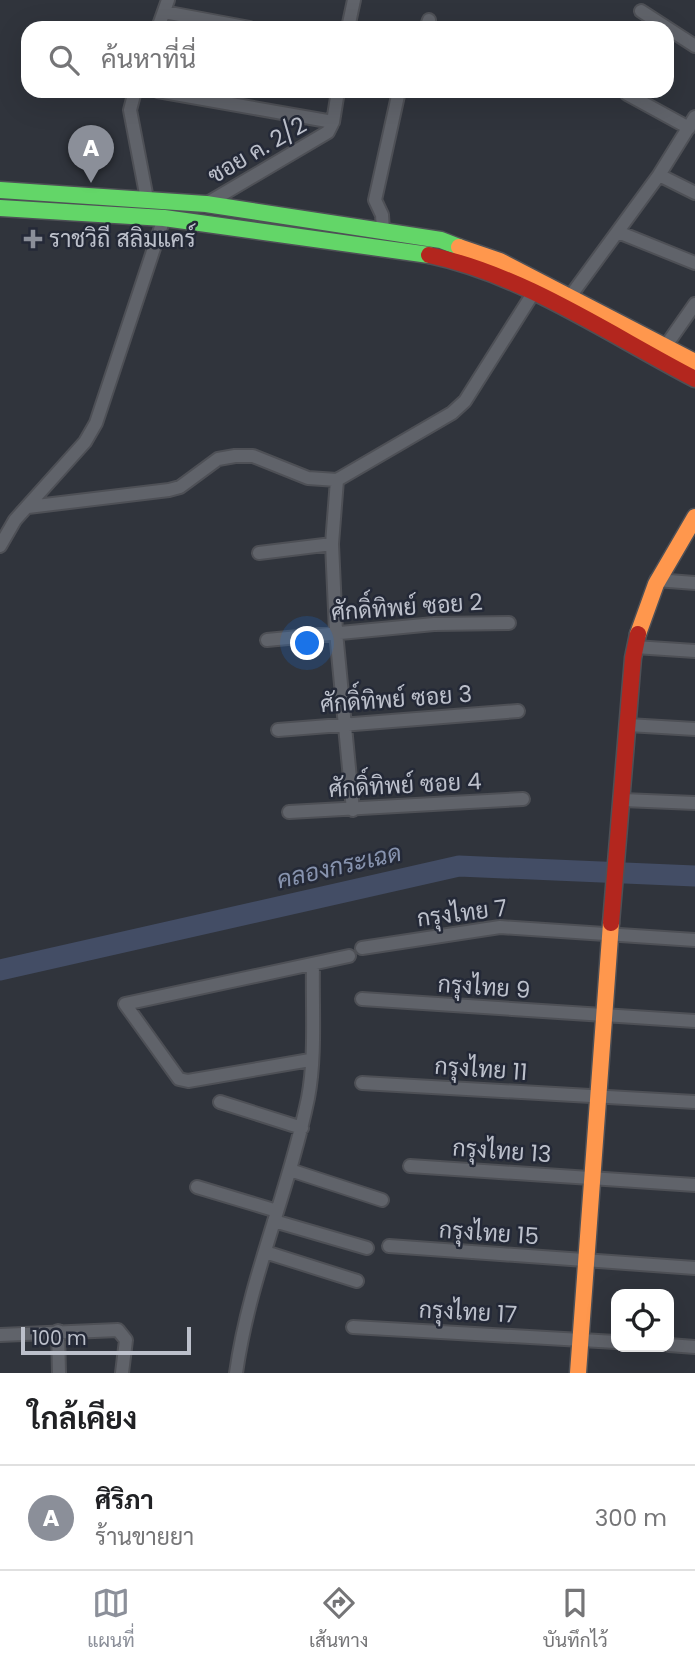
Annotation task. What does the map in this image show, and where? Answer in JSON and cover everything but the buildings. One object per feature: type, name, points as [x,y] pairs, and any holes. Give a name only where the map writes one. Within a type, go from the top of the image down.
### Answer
[{"type":"street","points":[[350,21],[354,0]]},
{"type":"street","points":[[166,6],[223,21]]},
{"type":"street","points":[[641,11],[656,21]]},
{"type":"street","points":[[674,32],[695,46]]},
{"type":"street","points":[[133,98],[130,110],[148,199]]},
{"type":"street","points":[[198,98],[333,122]]},
{"type":"street","name":"ซอย ค. 2/2","points":[[206,204],[328,132],[333,122],[337,98]]},
{"type":"street","points":[[383,230],[382,215],[375,200],[397,98]]},
{"type":"street","points":[[569,298],[659,175],[692,123],[636,98]]},
{"type":"street","points":[[659,175],[695,193]]},
{"type":"street","points":[[0,190],[206,204],[383,230],[470,249],[695,362]]},
{"type":"street","points":[[0,208],[164,218],[432,255],[459,262],[532,295],[695,379]]},
{"type":"street","points":[[253,229],[255,211]]},
{"type":"street","points":[[0,546],[15,520],[85,442],[96,424],[164,218]]},
{"type":"street","points":[[618,232],[695,263]]},
{"type":"street","points":[[28,507],[169,490],[180,486],[218,459],[235,456],[253,456],[308,478],[337,480],[452,413],[465,401],[532,295]]},
{"type":"street","points":[[665,347],[693,312]]},
{"type":"street","points":[[337,480],[332,544],[336,632],[353,810]]},
{"type":"street","points":[[578,1373],[609,934],[635,647],[656,580],[694,520]]},
{"type":"street","points":[[258,553],[332,544]]},
{"type":"street","points":[[656,580],[695,583]]},
{"type":"street","name":"ศักดิ์ทิพย์ ซอย 2","points":[[267,640],[434,624],[509,622]]},
{"type":"street","points":[[635,647],[695,651]]},
{"type":"street","name":"ศักดิ์ทิพย์ ซอย 3","points":[[278,730],[518,711]]},
{"type":"street","points":[[628,725],[695,729]]},
{"type":"street","name":"ศักดิ์ทิพย์ ซอย 4","points":[[289,812],[523,799]]},
{"type":"street","points":[[623,800],[695,803]]},
{"type":"street","name":"กรุงไทย 7","points":[[362,948],[500,927],[695,940]]},
{"type":"street","points":[[310,1060],[188,1082],[179,1079],[125,1004],[349,956]]},
{"type":"street","points":[[236,1373],[246,1313],[290,1170],[309,1094],[313,964]]},
{"type":"street","name":"กรุงไทย 9","points":[[362,999],[695,1021]]},
{"type":"street","name":"กรุงไทย 11","points":[[362,1083],[695,1102]]},
{"type":"street","points":[[220,1102],[302,1128]]},
{"type":"street","name":"กรุงไทย 13","points":[[410,1166],[695,1185]]},
{"type":"street","points":[[290,1170],[382,1200]]},
{"type":"street","points":[[197,1187],[367,1248]]},
{"type":"street","name":"กรุงไทย 15","points":[[389,1246],[695,1268]]},
{"type":"street","points":[[265,1251],[357,1281]]},
{"type":"street","name":"กรุงไทย 17","points":[[353,1327],[611,1342]]},
{"type":"street","points":[[0,1335],[118,1330],[125,1340],[122,1373]]},
{"type":"street","points":[[58,1331],[59,1373]]},
{"type":"street","points":[[674,1345],[695,1346]]},
{"type":"waterway","name":"คลองกระเฉด","points":[[0,970],[459,866],[695,876]]},
{"type":"traffic: fast","points":[[0,190],[206,204],[441,240],[459,247]]},
{"type":"traffic: fast","points":[[0,208],[164,218],[429,255]]},
{"type":"traffic: slow","points":[[459,247],[500,261],[695,362]]},
{"type":"traffic: slow","points":[[638,634],[656,584],[695,517]]},
{"type":"traffic: slow","points":[[578,1373],[611,923]]},
{"type":"traffic: jam","points":[[429,255],[464,264],[532,291],[695,379]]},
{"type":"traffic: jam","points":[[611,923],[633,658],[638,634]]},
{"type":"place","name":"ศิริภา","points":[[91,183]]},
{"type":"place","name":"ราชวิถี สลิมแคร์","points":[[33,239]]}]
